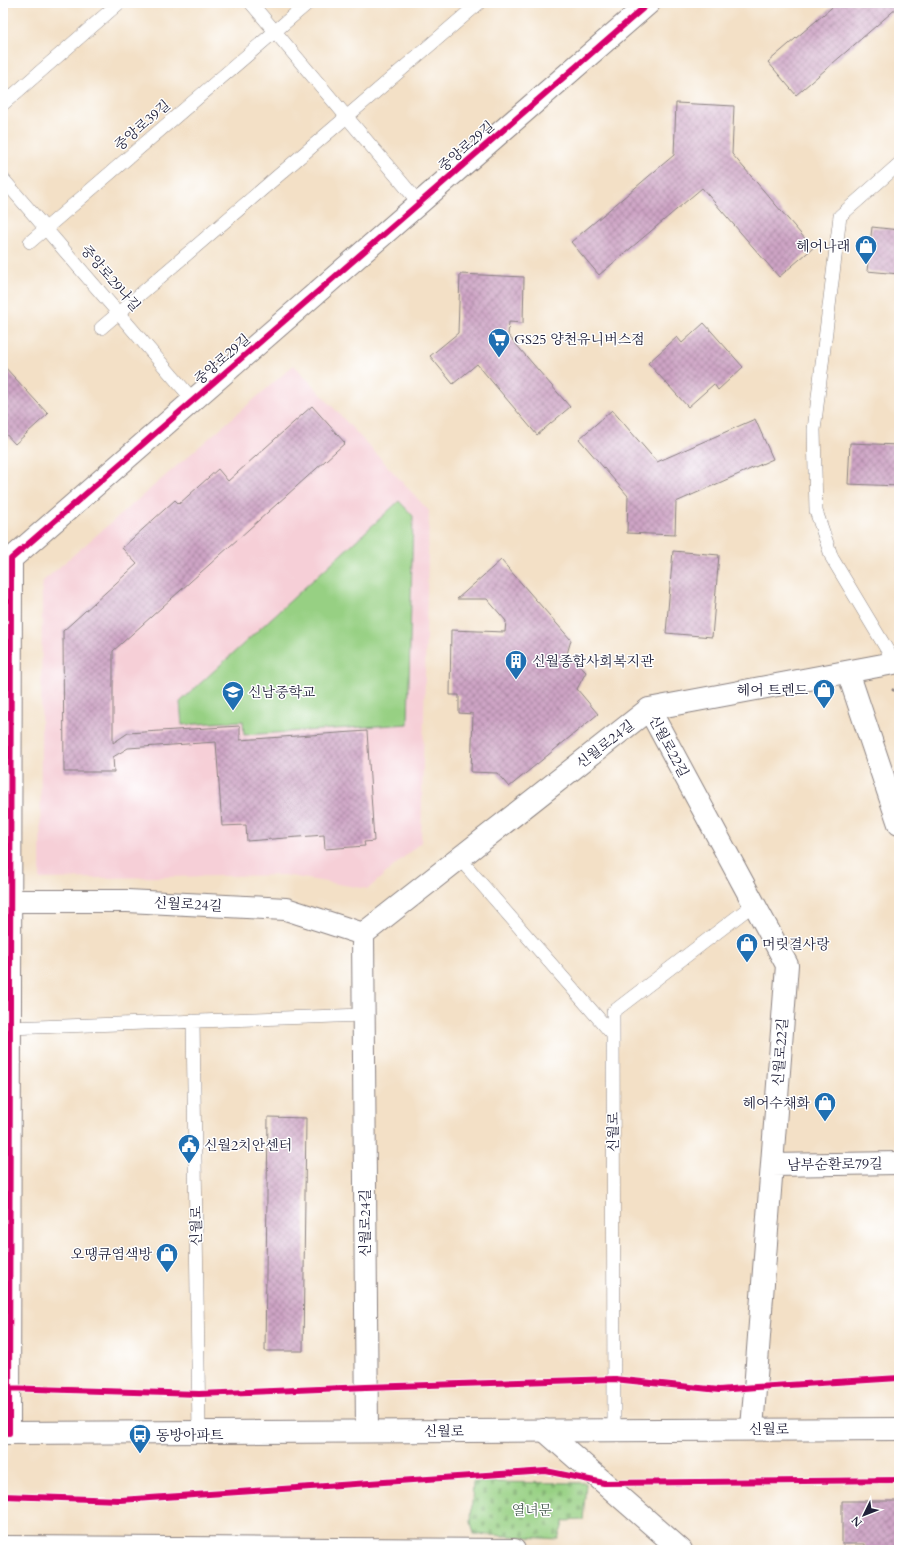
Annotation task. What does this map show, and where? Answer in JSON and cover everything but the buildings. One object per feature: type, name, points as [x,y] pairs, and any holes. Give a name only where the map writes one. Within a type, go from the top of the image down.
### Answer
[{"type":"street","name":"중앙로29길","points":[[6,1433],[9,1389],[6,1185],[10,901],[6,825],[10,559],[649,3]]},
{"type":"street","name":"신월로24길","points":[[363,934],[649,709],[897,663]]},
{"type":"street","points":[[848,672],[899,824]]},
{"type":"street","name":"신월로22길","points":[[649,709],[787,965],[752,1429]]},
{"type":"street","name":"신월로24길","points":[[10,901],[127,901],[286,909],[363,934]]},
{"type":"street","name":"신월로24길","points":[[363,934],[367,1431]]},
{"type":"street","name":"남부순환로79길","points":[[772,1165],[899,1162]]},
{"type":"street","name":"신월로","points":[[6,1433],[899,1429]]},
{"type":"street","points":[[544,1430],[681,1550]]},
{"type":"street","points":[[17,1548],[514,1550]]},
{"type":"lane","points":[[3,104],[119,3]]},
{"type":"lane","points":[[251,3],[418,203]]},
{"type":"lane","name":"중앙로39길","points":[[30,242],[308,3]]},
{"type":"lane","points":[[101,328],[479,3]]},
{"type":"lane","points":[[897,663],[832,558],[816,511],[814,430],[840,216],[899,164]]},
{"type":"lane","name":"중앙로29나길","points":[[3,179],[119,312],[193,400]]},
{"type":"lane","points":[[459,858],[613,1035]]},
{"type":"lane","name":"신월로","points":[[614,1430],[613,1012],[754,904]]},
{"type":"lane","points":[[9,1028],[363,1015]]},
{"type":"lane","name":"신월로","points":[[193,1021],[199,1432]]},
{"type":"path","points":[[9,1389],[199,1394],[614,1379],[719,1390],[756,1386],[899,1378]]},
{"type":"shaded area","name":"신남중학교","points":[[294,365],[429,511],[421,842],[368,889],[284,875],[40,879],[42,582]]},
{"type":"green space","points":[[399,501],[413,516],[408,724],[244,735],[243,721],[182,725],[180,702]]},
{"type":"green space","name":"열녀문","points":[[473,1482],[586,1483],[583,1520],[564,1521],[558,1539],[474,1534],[471,1522]]},
{"type":"cycle path","points":[[9,1433],[11,559],[649,3]]},
{"type":"cycle path","points":[[3,1388],[199,1394],[614,1379],[719,1390],[899,1378]]},
{"type":"cycle path","points":[[3,1496],[120,1500],[546,1471],[604,1483],[899,1480]]},
{"type":"place","name":"헤어나래","points":[[866,266]]},
{"type":"place","name":"GS25 양천유니버스점","points":[[499,358]]},
{"type":"place","name":"신월종합사회복지관","points":[[516,680]]},
{"type":"place","name":"헤어 트렌드","points":[[824,710]]},
{"type":"place","name":"신남중학교","points":[[233,712]]},
{"type":"place","name":"머릿결사랑","points":[[747,964]]},
{"type":"place","name":"헤어수채화","points":[[825,1122]]},
{"type":"place","name":"신월2치안센터","points":[[189,1164]]},
{"type":"place","name":"오땡큐염색방","points":[[167,1274]]},
{"type":"place","name":"동방아파트","points":[[140,1454]]}]
